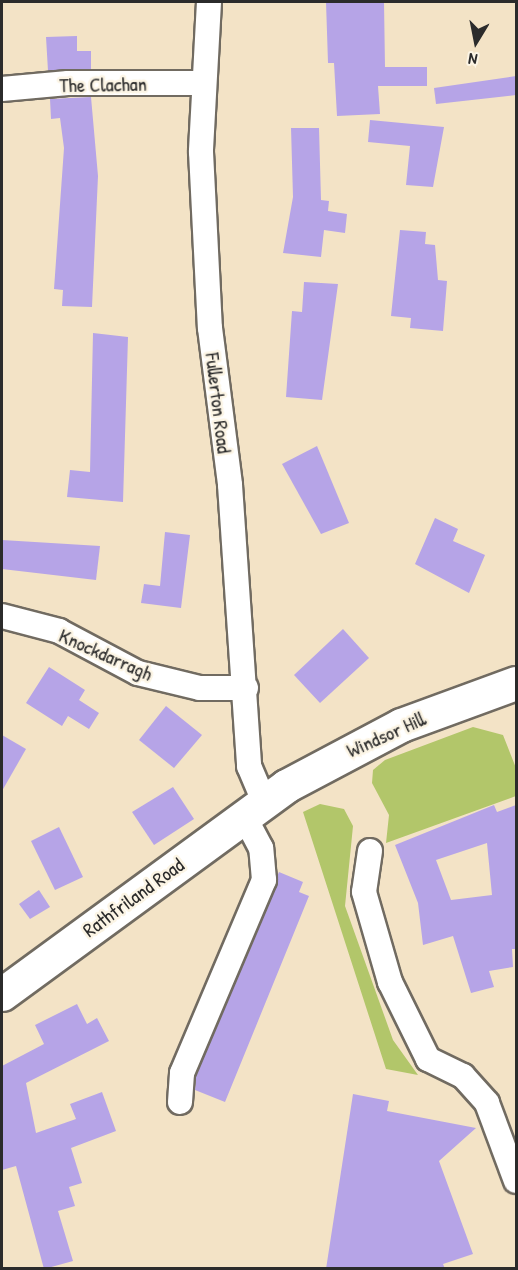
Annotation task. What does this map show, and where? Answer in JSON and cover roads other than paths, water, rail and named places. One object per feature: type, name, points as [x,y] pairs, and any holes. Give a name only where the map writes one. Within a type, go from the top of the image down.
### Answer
[{"type":"main road","name":"Windsor Hill","points":[[254,808],[335,757],[401,725],[516,683]]},
{"type":"main road","name":"Rathfriland Road","points":[[2,994],[254,808]]},
{"type":"street","name":"Fullerton Road","points":[[180,1102],[182,1073],[264,880],[249,766],[246,688],[210,328],[201,152],[209,2]]},
{"type":"street","name":"The Clachan","points":[[2,89],[68,83],[204,83]]},
{"type":"street","name":"Knockdarragh","points":[[2,618],[59,632],[138,673],[200,688],[246,688]]},
{"type":"street","points":[[370,851],[364,892],[390,982],[428,1059],[476,1086],[506,1123],[516,1181]]}]
